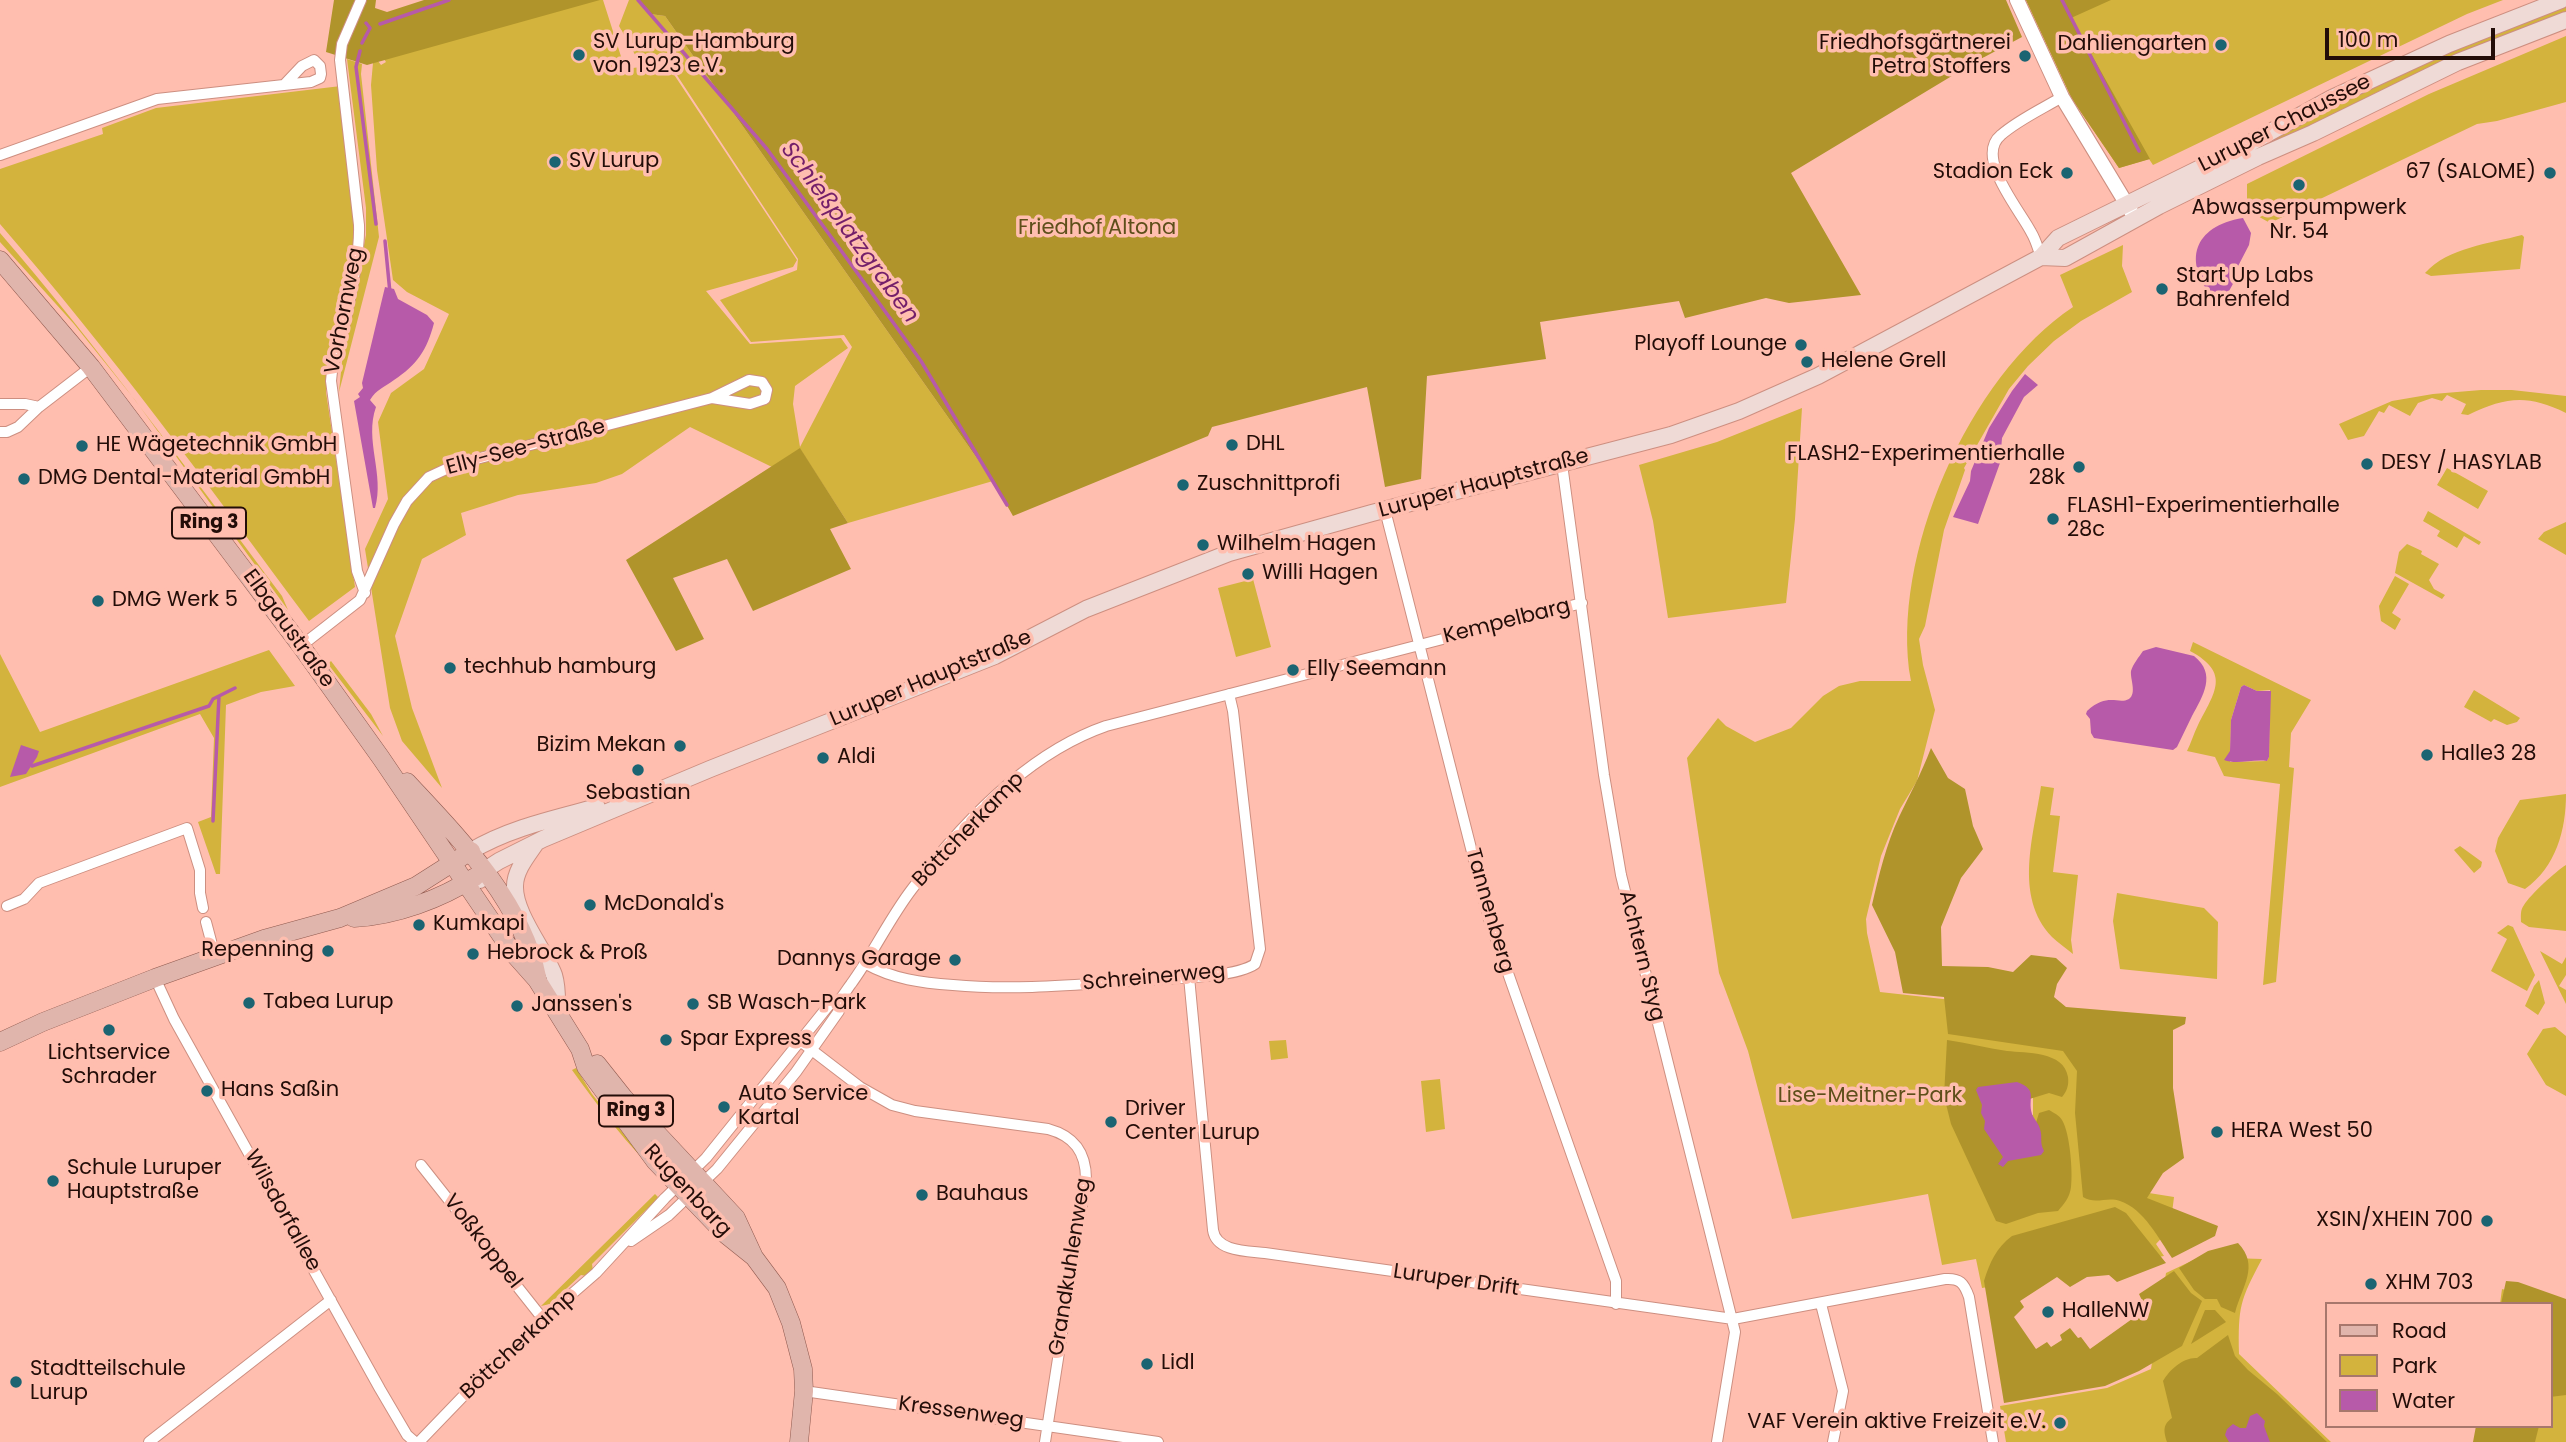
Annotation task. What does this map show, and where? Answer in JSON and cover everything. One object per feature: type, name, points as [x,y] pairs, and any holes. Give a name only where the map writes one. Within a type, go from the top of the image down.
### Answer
[{"type":"main road","name":"Luruper Chaussee","points":[[2126,203],[2245,146],[2332,98],[2449,44],[2561,0]]},
{"type":"main road","name":"Luruper Chaussee","points":[[2136,220],[2258,157],[2458,62],[2566,20]]},
{"type":"main road","name":"Luruper Hauptstraße","points":[[478,855],[536,843],[995,656],[1087,608],[1229,554],[1671,435],[1780,394],[1860,355],[2042,257],[2057,238],[2126,203]]},
{"type":"main road","name":"Luruper Hauptstraße","points":[[2042,257],[2065,258],[2136,220]]},
{"type":"main road","name":"Elbgaustraße","points":[[0,260],[91,367],[301,646],[382,758],[460,878]]},
{"type":"main road","name":"Elbgaustraße","points":[[382,758],[478,855]]},
{"type":"main road","name":"Luruper Hauptstraße","points":[[0,1042],[54,1017],[155,978],[298,928],[340,918],[383,915],[440,896],[460,878],[488,841],[516,829],[644,797]]},
{"type":"main road","points":[[536,843],[519,870],[514,887],[519,905],[554,975],[558,991],[557,1013]]},
{"type":"main road","points":[[460,878],[478,883],[478,855]]},
{"type":"main road","name":"Rugenbarg","points":[[478,855],[520,930],[537,980]]},
{"type":"main road","name":"Luruper Hauptstraße","points":[[340,918],[416,886],[460,878]]},
{"type":"main road","name":"Rugenbarg","points":[[460,878],[513,953],[537,980],[609,1102],[655,1161],[724,1233],[754,1257],[772,1279],[785,1305],[798,1347],[804,1391],[799,1442]]},
{"type":"main road","name":"Rugenbarg","points":[[580,1049],[594,1060],[624,1098],[736,1218],[754,1257]]},
{"type":"street","name":"Vorhornweg","points":[[361,0],[342,44],[341,68],[359,234],[345,324],[332,369],[331,393],[357,571],[365,593]]},
{"type":"street","points":[[2017,0],[2062,97],[2136,220]]},
{"type":"street","points":[[0,155],[156,99],[285,85],[316,81],[322,70],[318,62],[310,61],[302,66],[285,85]]},
{"type":"street","points":[[322,70],[341,68]]},
{"type":"street","points":[[2042,257],[2030,229],[2019,216],[1995,168],[1992,150],[2000,135],[2062,97]]},
{"type":"street","points":[[0,432],[14,429],[28,419],[39,407],[91,367]]},
{"type":"street","name":"Elly-See-Straße","points":[[301,646],[356,604],[365,593],[385,544],[407,502],[416,488],[436,473],[457,464],[712,398]]},
{"type":"street","points":[[0,404],[39,407]]},
{"type":"street","name":"Achtern Styg","points":[[1562,464],[1604,775],[1621,876],[1733,1319],[1735,1341],[1717,1442]]},
{"type":"street","name":"Tannenberg","points":[[1385,510],[1489,919],[1616,1281],[1616,1304]]},
{"type":"street","name":"Kempelbarg","points":[[1229,694],[1582,603]]},
{"type":"street","name":"Böttcherkamp","points":[[698,1177],[706,1158],[828,1005],[838,1002],[866,964],[896,912],[929,869],[971,821],[1027,769],[1055,749],[1087,732],[1229,694]]},
{"type":"street","name":"Schreinerweg","points":[[866,964],[882,973],[902,979],[978,986],[1063,985],[1189,977],[1250,968],[1259,958],[1229,694]]},
{"type":"street","points":[[7,906],[24,899],[38,883],[187,828],[200,870],[203,908]]},
{"type":"street","points":[[206,922],[215,956]]},
{"type":"street","name":"Luruper Drift","points":[[1189,977],[1213,1230],[1214,1237],[1221,1245],[1733,1319],[1945,1279],[1959,1280],[1964,1283],[1969,1297],[1993,1442]]},
{"type":"street","name":"Wilsdorfallee","points":[[155,978],[174,1019],[391,1408],[407,1435],[417,1442]]},
{"type":"street","name":"Böttcherkamp","points":[[417,1442],[498,1360],[511,1351],[698,1177],[811,1050],[839,1012],[838,1002]]},
{"type":"street","name":"Grandkuhlenweg","points":[[800,1041],[860,1087],[892,1105],[915,1111],[1048,1129],[1060,1132],[1077,1146],[1083,1156],[1086,1179],[1045,1442]]},
{"type":"street","name":"Voßkoppel","points":[[422,1164],[543,1319]]},
{"type":"street","points":[[149,1442],[331,1300]]},
{"type":"street","points":[[1821,1304],[1843,1391],[1833,1442]]},
{"type":"street","name":"Kressenweg","points":[[804,1391],[1158,1442]]},
{"type":"green space","points":[[334,0],[376,0],[375,8],[387,12],[424,0],[600,0],[367,65],[326,52]]},
{"type":"green space","points":[[568,0],[603,0],[625,69],[664,64],[671,70],[797,260],[793,267],[706,291],[750,344],[841,338],[848,348],[795,386],[793,404],[800,447],[852,347],[844,335],[751,342],[720,300],[797,270],[798,259],[663,54],[638,60],[619,26],[629,0],[639,0],[650,14],[665,16],[993,481],[848,523],[800,449],[772,467],[690,427],[622,474],[596,483],[518,495],[461,513],[466,535],[422,559],[395,636],[412,708],[442,788],[402,741],[390,708],[365,549],[388,499],[378,422],[391,393],[424,369],[449,314],[407,292],[393,280],[377,170],[371,85],[373,63],[378,61],[381,65],[386,62],[384,59]]},
{"type":"green space","name":"Friedhof Altona","points":[[639,0],[2006,0],[2022,37],[1975,62],[1791,173],[1861,295],[1789,303],[1766,298],[1685,318],[1679,301],[1540,322],[1546,359],[1427,376],[1421,479],[1385,487],[1367,387],[1212,427],[1208,436],[1013,516],[993,481],[665,16],[650,14]]},
{"type":"green space","points":[[2026,0],[2503,0],[2467,14],[2153,165],[2149,159],[2119,168],[2072,99]]},
{"type":"green space","points":[[2026,0],[2111,0],[2071,18],[2150,159],[2119,168],[2072,99]]},
{"type":"green space","points":[[2566,5],[2566,12],[2519,31],[2164,197],[2162,193],[2327,108],[2414,67]]},
{"type":"green space","points":[[2566,36],[2566,102],[2477,124],[2270,223],[2247,210],[2247,184],[2429,94]]},
{"type":"green space","points":[[347,59],[362,64],[379,237],[339,392],[343,352],[366,235],[366,208]]},
{"type":"green space","points":[[341,86],[358,236],[328,362],[326,392],[355,587],[309,621],[120,370],[0,224],[0,169],[103,134],[102,128],[156,108]]},
{"type":"green space","points":[[0,233],[73,321],[131,395],[74,324],[0,242]]},
{"type":"green space","points":[[2522,235],[2524,237],[2520,269],[2431,276],[2425,273],[2446,257],[2458,252]]},
{"type":"green space","name":"Lise-Meitner-Park","points":[[2123,245],[2122,266],[2132,292],[2081,321],[2054,341],[2028,366],[2009,389],[1964,468],[1944,530],[1925,626],[1919,639],[1935,710],[1917,781],[1900,809],[1881,856],[1866,919],[1867,933],[1880,992],[2042,1010],[2149,1193],[2174,1197],[2170,1229],[2156,1244],[2164,1256],[1982,1288],[1976,1259],[1942,1265],[1928,1194],[1792,1219],[1748,1051],[1719,973],[1687,758],[1718,718],[1726,726],[1755,742],[1791,728],[1823,696],[1839,686],[1860,681],[1911,681],[1907,632],[1912,580],[1925,526],[1945,473],[1970,423],[2001,377],[2035,338],[2073,307],[2060,275]],"holes":[[[2033,1097],[2033,1115],[1981,1113]]]},
{"type":"green space","points":[[2481,390],[2512,390],[2566,396],[2566,413],[2540,403],[2517,400],[2494,404],[2468,415],[2461,414],[2466,404],[2447,395],[2442,401],[2432,398],[2418,403],[2410,416],[2389,405],[2384,413],[2379,411],[2364,436],[2348,440],[2339,424],[2392,401]]},
{"type":"green space","points":[[138,404],[282,596],[288,610]]},
{"type":"green space","points":[[1802,408],[1795,519],[1786,603],[1668,618],[1653,521],[1639,465],[1717,442]]},
{"type":"green space","points":[[800,448],[848,523],[830,529],[851,569],[753,611],[727,559],[673,578],[704,639],[676,651],[626,560]]},
{"type":"green space","points":[[2447,468],[2488,491],[2478,509],[2437,485]]},
{"type":"green space","points":[[2428,511],[2481,542],[2479,545],[2464,536],[2457,548],[2437,536],[2440,531],[2423,521]]},
{"type":"green space","points":[[2566,522],[2566,555],[2538,539],[2544,532]]},
{"type":"green space","points":[[2407,544],[2439,564],[2429,580],[2434,589],[2445,595],[2442,599],[2395,573],[2399,552]]},
{"type":"green space","points":[[2395,576],[2409,584],[2392,613],[2401,619],[2395,630],[2381,621],[2379,606]]},
{"type":"green space","points":[[1253,579],[1271,647],[1236,657],[1218,588]]},
{"type":"green space","points":[[2193,642],[2311,700],[2291,733],[2289,767],[2294,768],[2276,982],[2263,985],[2280,784],[2224,776],[2215,757],[2187,751],[2216,684],[2211,667],[2190,651]],"holes":[[[2244,685],[2257,691],[2270,690],[2269,757],[2267,761],[2230,762],[2231,720],[2241,687]]]},
{"type":"green space","points":[[269,650],[295,686],[261,692],[226,705],[220,874],[216,874],[198,822],[211,817],[214,738],[200,714],[0,787],[0,654],[40,732]]},
{"type":"green space","points":[[331,661],[371,714],[383,736],[328,664]]},
{"type":"green space","points":[[2474,690],[2520,718],[2507,725],[2494,719],[2491,722],[2464,707]]},
{"type":"green space","points":[[1931,748],[1948,778],[1965,789],[1973,826],[1983,849],[1961,878],[1941,927],[1942,966],[1988,967],[2013,972],[2031,955],[2056,958],[2067,968],[2057,984],[2054,997],[2066,1007],[2186,1017],[2185,1024],[2173,1030],[2173,1088],[2184,1158],[2163,1173],[2147,1198],[2218,1226],[2215,1236],[2172,1258],[2150,1225],[2129,1205],[2115,1200],[2092,1200],[2083,1197],[2075,1113],[2077,1071],[2063,1051],[1948,1034],[1944,997],[1903,993],[1895,952],[1872,905],[1890,838]]},
{"type":"green space","points":[[2041,786],[2054,788],[2050,815],[2060,816],[2053,872],[2078,875],[2071,940],[2073,954],[2052,937],[2040,921],[2033,903],[2029,865]]},
{"type":"green space","points":[[2566,794],[2564,821],[2552,859],[2536,880],[2525,889],[2508,883],[2495,851],[2498,838],[2520,800]]},
{"type":"green space","points":[[2460,846],[2482,862],[2481,867],[2474,873],[2454,850]]},
{"type":"green space","points":[[2566,865],[2566,931],[2529,927],[2521,922],[2522,909],[2527,901]]},
{"type":"green space","points":[[2117,893],[2204,908],[2218,922],[2217,979],[2120,969],[2113,921]]},
{"type":"green space","points":[[2508,925],[2513,927],[2535,975],[2527,991],[2491,971],[2507,939],[2497,933]]},
{"type":"green space","points":[[2540,951],[2562,964],[2566,957],[2566,975],[2559,986],[2566,990],[2566,1004]]},
{"type":"green space","points":[[2539,980],[2545,1003],[2538,1015],[2525,1006]]},
{"type":"green space","points":[[2555,1027],[2566,1036],[2566,1096],[2546,1085],[2527,1054],[2543,1029]]},
{"type":"green space","points":[[1286,1040],[1288,1058],[1271,1060],[1269,1041]]},
{"type":"green space","points":[[1947,1040],[2043,1055],[2059,1062],[2065,1068],[2068,1083],[2062,1097],[2049,1093],[2023,1101],[2035,1126],[2039,1113],[2049,1110],[2062,1120],[2065,1126],[2072,1172],[2071,1187],[2068,1197],[2058,1211],[2038,1213],[2006,1224],[1996,1221],[1951,1124],[1944,1096]]},
{"type":"green space","points":[[576,1068],[592,1094],[646,1162],[589,1094],[572,1070]]},
{"type":"green space","points":[[1440,1079],[1445,1129],[1426,1132],[1421,1081]]},
{"type":"green space","points":[[655,1194],[658,1197],[656,1200],[592,1264],[593,1271],[587,1276],[581,1275],[550,1304],[541,1306]]},
{"type":"green space","points":[[2115,1207],[2126,1213],[2166,1263],[2117,1282],[2109,1275],[2087,1277],[2070,1287],[2057,1277],[2020,1301],[2024,1307],[2014,1317],[2036,1349],[2047,1342],[2051,1347],[2062,1340],[2060,1335],[2070,1328],[2090,1349],[2146,1309],[2139,1294],[2174,1271],[2191,1293],[2202,1301],[2182,1346],[2139,1371],[2105,1386],[2004,1403],[1984,1281],[1994,1256],[2012,1236]]},
{"type":"green space","points":[[2238,1243],[2248,1260],[2249,1268],[2235,1313],[2221,1307],[2217,1299],[2205,1299],[2194,1290],[2179,1268],[2208,1251]]},
{"type":"green space","points":[[2200,1257],[2262,1259],[2242,1304],[2239,1354],[2331,1442],[2006,1442],[2000,1406],[2107,1388],[2151,1369],[2166,1273]]},
{"type":"green space","points":[[2506,1281],[2518,1282],[2566,1299],[2566,1395],[2552,1397],[2552,1302],[2501,1302]]},
{"type":"green space","points":[[2502,1289],[2546,1302],[2500,1302]]},
{"type":"green space","points":[[2552,1304],[2566,1308],[2566,1442],[2498,1442],[2499,1428],[2552,1428]]},
{"type":"green space","points":[[2205,1310],[2215,1310],[2226,1322],[2191,1344]]},
{"type":"green space","points":[[2228,1335],[2235,1356],[2327,1442],[2167,1442],[2165,1429],[2172,1418],[2163,1381],[2178,1365],[2187,1359],[2197,1358]]},
{"type":"green space","points":[[2476,1428],[2538,1428],[2535,1442],[2473,1442]]},
{"type":"water","points":[[2243,218],[2251,233],[2249,245],[2229,291],[2214,299],[2198,272],[2198,248],[2203,237],[2213,229]]},
{"type":"water","points":[[385,287],[394,289],[398,299],[427,315],[434,323],[428,341],[415,362],[370,400],[376,407],[372,432],[378,483],[373,508],[354,401],[360,397],[358,394],[363,388]]},
{"type":"water","points":[[2025,374],[2038,385],[2024,397],[2002,438],[2000,463],[1978,524],[1953,517],[1970,481],[1971,471],[1989,428]]},
{"type":"water","points":[[2156,647],[2194,656],[2205,670],[2204,693],[2177,747],[2173,750],[2094,738],[2087,711],[2107,700],[2129,699],[2133,693],[2133,666],[2143,651]]},
{"type":"water","points":[[2244,685],[2257,691],[2271,691],[2267,761],[2224,760],[2230,751],[2231,720],[2241,687]]},
{"type":"water","points":[[21,745],[39,751],[37,757],[26,774],[10,777]]},
{"type":"water","points":[[2017,1082],[2030,1091],[2032,1114],[2039,1127],[2044,1151],[2041,1155],[2008,1161],[2003,1167],[1998,1164],[2003,1157],[1984,1129],[1982,1105],[1976,1090],[1978,1087]]},
{"type":"water","points":[[2257,1413],[2265,1421],[2264,1426],[2270,1442],[2229,1442],[2225,1435],[2227,1429],[2233,1424],[2246,1428],[2250,1416]]},
{"type":"waterway","name":"Schießplatzgraben","points":[[380,24],[449,0]]},
{"type":"waterway","name":"Schießplatzgraben","points":[[638,0],[767,149],[921,361],[1007,505]]},
{"type":"waterway","points":[[2062,0],[2139,151]]},
{"type":"waterway","points":[[362,43],[370,28],[366,23]]},
{"type":"waterway","points":[[360,51],[356,67],[376,224]]},
{"type":"waterway","points":[[385,241],[390,293]]},
{"type":"waterway","points":[[213,821],[219,696],[235,688]]},
{"type":"waterway","points":[[32,766],[209,706],[213,699],[219,696]]},
{"type":"place","name":"Dahliengarten","points":[[2221,45]]},
{"type":"place","name":"SV Lurup-Hamburg von 1923 e.V.","points":[[579,55]]},
{"type":"place","name":"Friedhofsgärtnerei Petra Stoffers","points":[[2025,56]]},
{"type":"place","name":"SV Lurup","points":[[555,162]]},
{"type":"place","name":"Stadion Eck","points":[[2067,173]]},
{"type":"place","name":"67 (SALOME)","points":[[2550,173]]},
{"type":"place","name":"Abwasserpumpwerk Nr. 54","points":[[2299,185]]},
{"type":"place","name":"Start Up Labs Bahrenfeld","points":[[2162,289]]},
{"type":"place","name":"Playoff Lounge","points":[[1801,345]]},
{"type":"place","name":"Helene Grell","points":[[1807,362]]},
{"type":"place","name":"DHL","points":[[1232,445]]},
{"type":"place","name":"HE Wägetechnik GmbH","points":[[82,446]]},
{"type":"place","name":"DESY / HASYLAB","points":[[2367,464]]},
{"type":"place","name":"FLASH2-Experimentierhalle 28k","points":[[2079,467]]},
{"type":"place","name":"DMG Dental-Material GmbH","points":[[24,479]]},
{"type":"place","name":"Zuschnittprofi","points":[[1183,485]]},
{"type":"place","name":"FLASH1-Experimentierhalle 28c","points":[[2053,519]]},
{"type":"place","name":"Wilhelm Hagen","points":[[1203,545]]},
{"type":"place","name":"Willi Hagen","points":[[1248,574]]},
{"type":"place","name":"DMG Werk 5","points":[[98,601]]},
{"type":"place","name":"techhub hamburg","points":[[450,668]]},
{"type":"place","name":"Elly Seemann","points":[[1293,670]]},
{"type":"place","name":"Bizim Mekan","points":[[680,746]]},
{"type":"place","name":"Halle3 28","points":[[2427,755]]},
{"type":"place","name":"Aldi","points":[[823,758]]},
{"type":"place","name":"Sebastian","points":[[638,770]]},
{"type":"place","name":"McDonald's","points":[[590,905]]},
{"type":"place","name":"Kumkapi","points":[[419,925]]},
{"type":"place","name":"Repenning","points":[[328,951]]},
{"type":"place","name":"Hebrock & Proß","points":[[473,954]]},
{"type":"place","name":"Dannys Garage","points":[[955,960]]},
{"type":"place","name":"Tabea Lurup","points":[[249,1003]]},
{"type":"place","name":"SB Wasch-Park","points":[[693,1004]]},
{"type":"place","name":"Janssen's","points":[[517,1006]]},
{"type":"place","name":"Lichtservice Schrader","points":[[109,1030]]},
{"type":"place","name":"Spar Express","points":[[666,1040]]},
{"type":"place","name":"Hans Saßin","points":[[207,1091]]},
{"type":"place","name":"Auto Service Kartal","points":[[724,1107]]},
{"type":"place","name":"Driver Center Lurup","points":[[1111,1122]]},
{"type":"place","name":"HERA West 50","points":[[2217,1132]]},
{"type":"place","name":"Schule Luruper Hauptstraße","points":[[53,1181]]},
{"type":"place","name":"Bauhaus","points":[[922,1195]]},
{"type":"place","name":"XSIN/XHEIN 700","points":[[2487,1221]]},
{"type":"place","name":"XHM 703","points":[[2371,1284]]},
{"type":"place","name":"HalleNW","points":[[2048,1312]]},
{"type":"place","name":"Lidl","points":[[1147,1364]]},
{"type":"place","name":"Stadtteilschule Lurup","points":[[16,1382]]},
{"type":"place","name":"VAF Verein aktive Freizeit e.V.","points":[[2060,1423]]}]
